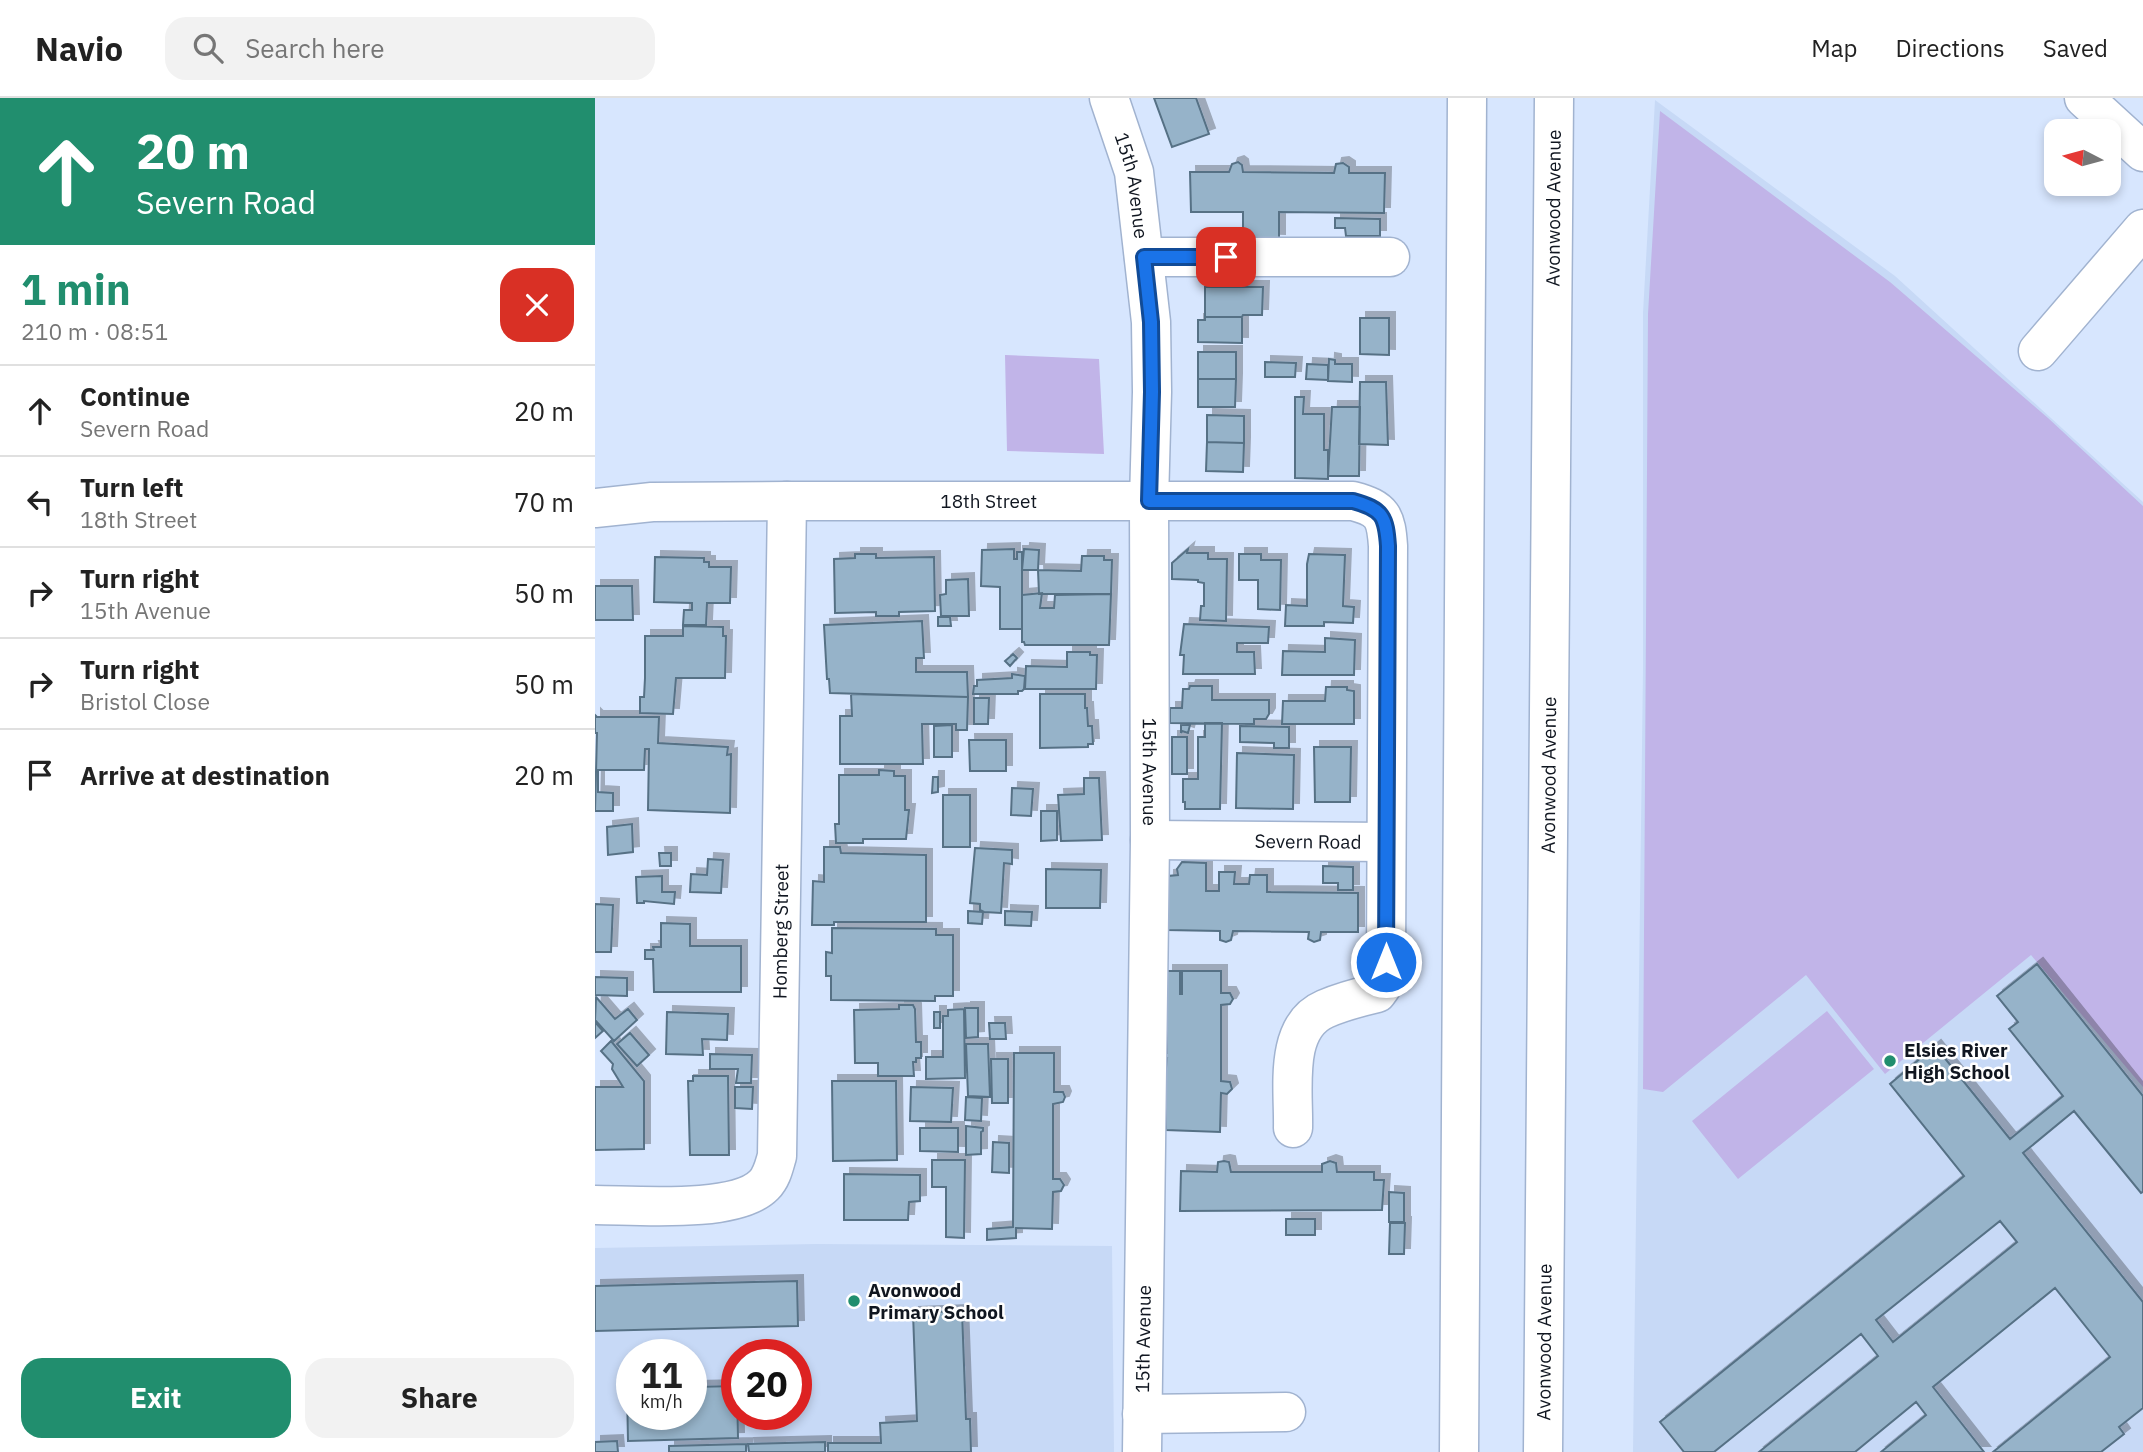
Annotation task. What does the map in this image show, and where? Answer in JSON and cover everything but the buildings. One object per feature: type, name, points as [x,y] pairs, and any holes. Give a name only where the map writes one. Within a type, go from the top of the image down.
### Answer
[{"type":"street","name":"15th Avenue","points":[[1109,98],[1134,172],[1151,322],[1150,840],[1142,1452]]},
{"type":"street","points":[[1459,1452],[1467,98]]},
{"type":"street","name":"Avonwood Avenue","points":[[1543,1452],[1554,98]]},
{"type":"street","points":[[2084,98],[2143,152]]},
{"type":"street","points":[[2038,351],[2143,229]]},
{"type":"street","points":[[1144,257],[1390,257]]},
{"type":"street","name":"Homberg Street","points":[[595,1205],[715,1205],[754,1193],[762,1187],[770,1178],[777,1156],[787,501]]},
{"type":"street","name":"18th Street","points":[[595,508],[652,502],[1353,501],[1368,505],[1380,513]]},
{"type":"street","name":"Severn Road","points":[[1150,840],[1386,842],[1388,546],[1386,527],[1380,513]]},
{"type":"street","points":[[1293,1128],[1295,1044],[1301,1028],[1322,1010],[1377,992],[1382,986],[1386,962],[1386,842]]},
{"type":"street","points":[[1142,1414],[1286,1412]]},
{"type":"shaded area","name":"Elsies River High School","points":[[1655,100],[1895,276],[2143,502],[2143,1452],[1633,1452],[1643,669],[1643,313]]},
{"type":"shaded area","name":"Elsies River High School","points":[[1660,111],[1890,282],[2048,418],[2143,506],[2143,1087],[2031,955],[1885,1074],[1806,975],[1663,1092],[1643,1089],[1648,314]]},
{"type":"shaded area","points":[[1005,355],[1099,359],[1104,454],[1007,451]]},
{"type":"shaded area","points":[[1827,1011],[1874,1069],[1738,1179],[1692,1121]]},
{"type":"shaded area","name":"Avonwood Primary School","points":[[816,1244],[1112,1246],[1114,1452],[595,1452],[595,1248]]},
{"type":"place","name":"Elsies River High School","points":[[1890,1061]]},
{"type":"place","name":"Avonwood Primary School","points":[[854,1301]]},
{"type":"route","points":[[1226,257],[1144,257],[1151,322],[1149,501],[1353,501],[1368,505],[1380,513],[1386,527],[1388,546],[1386,962]]}]
